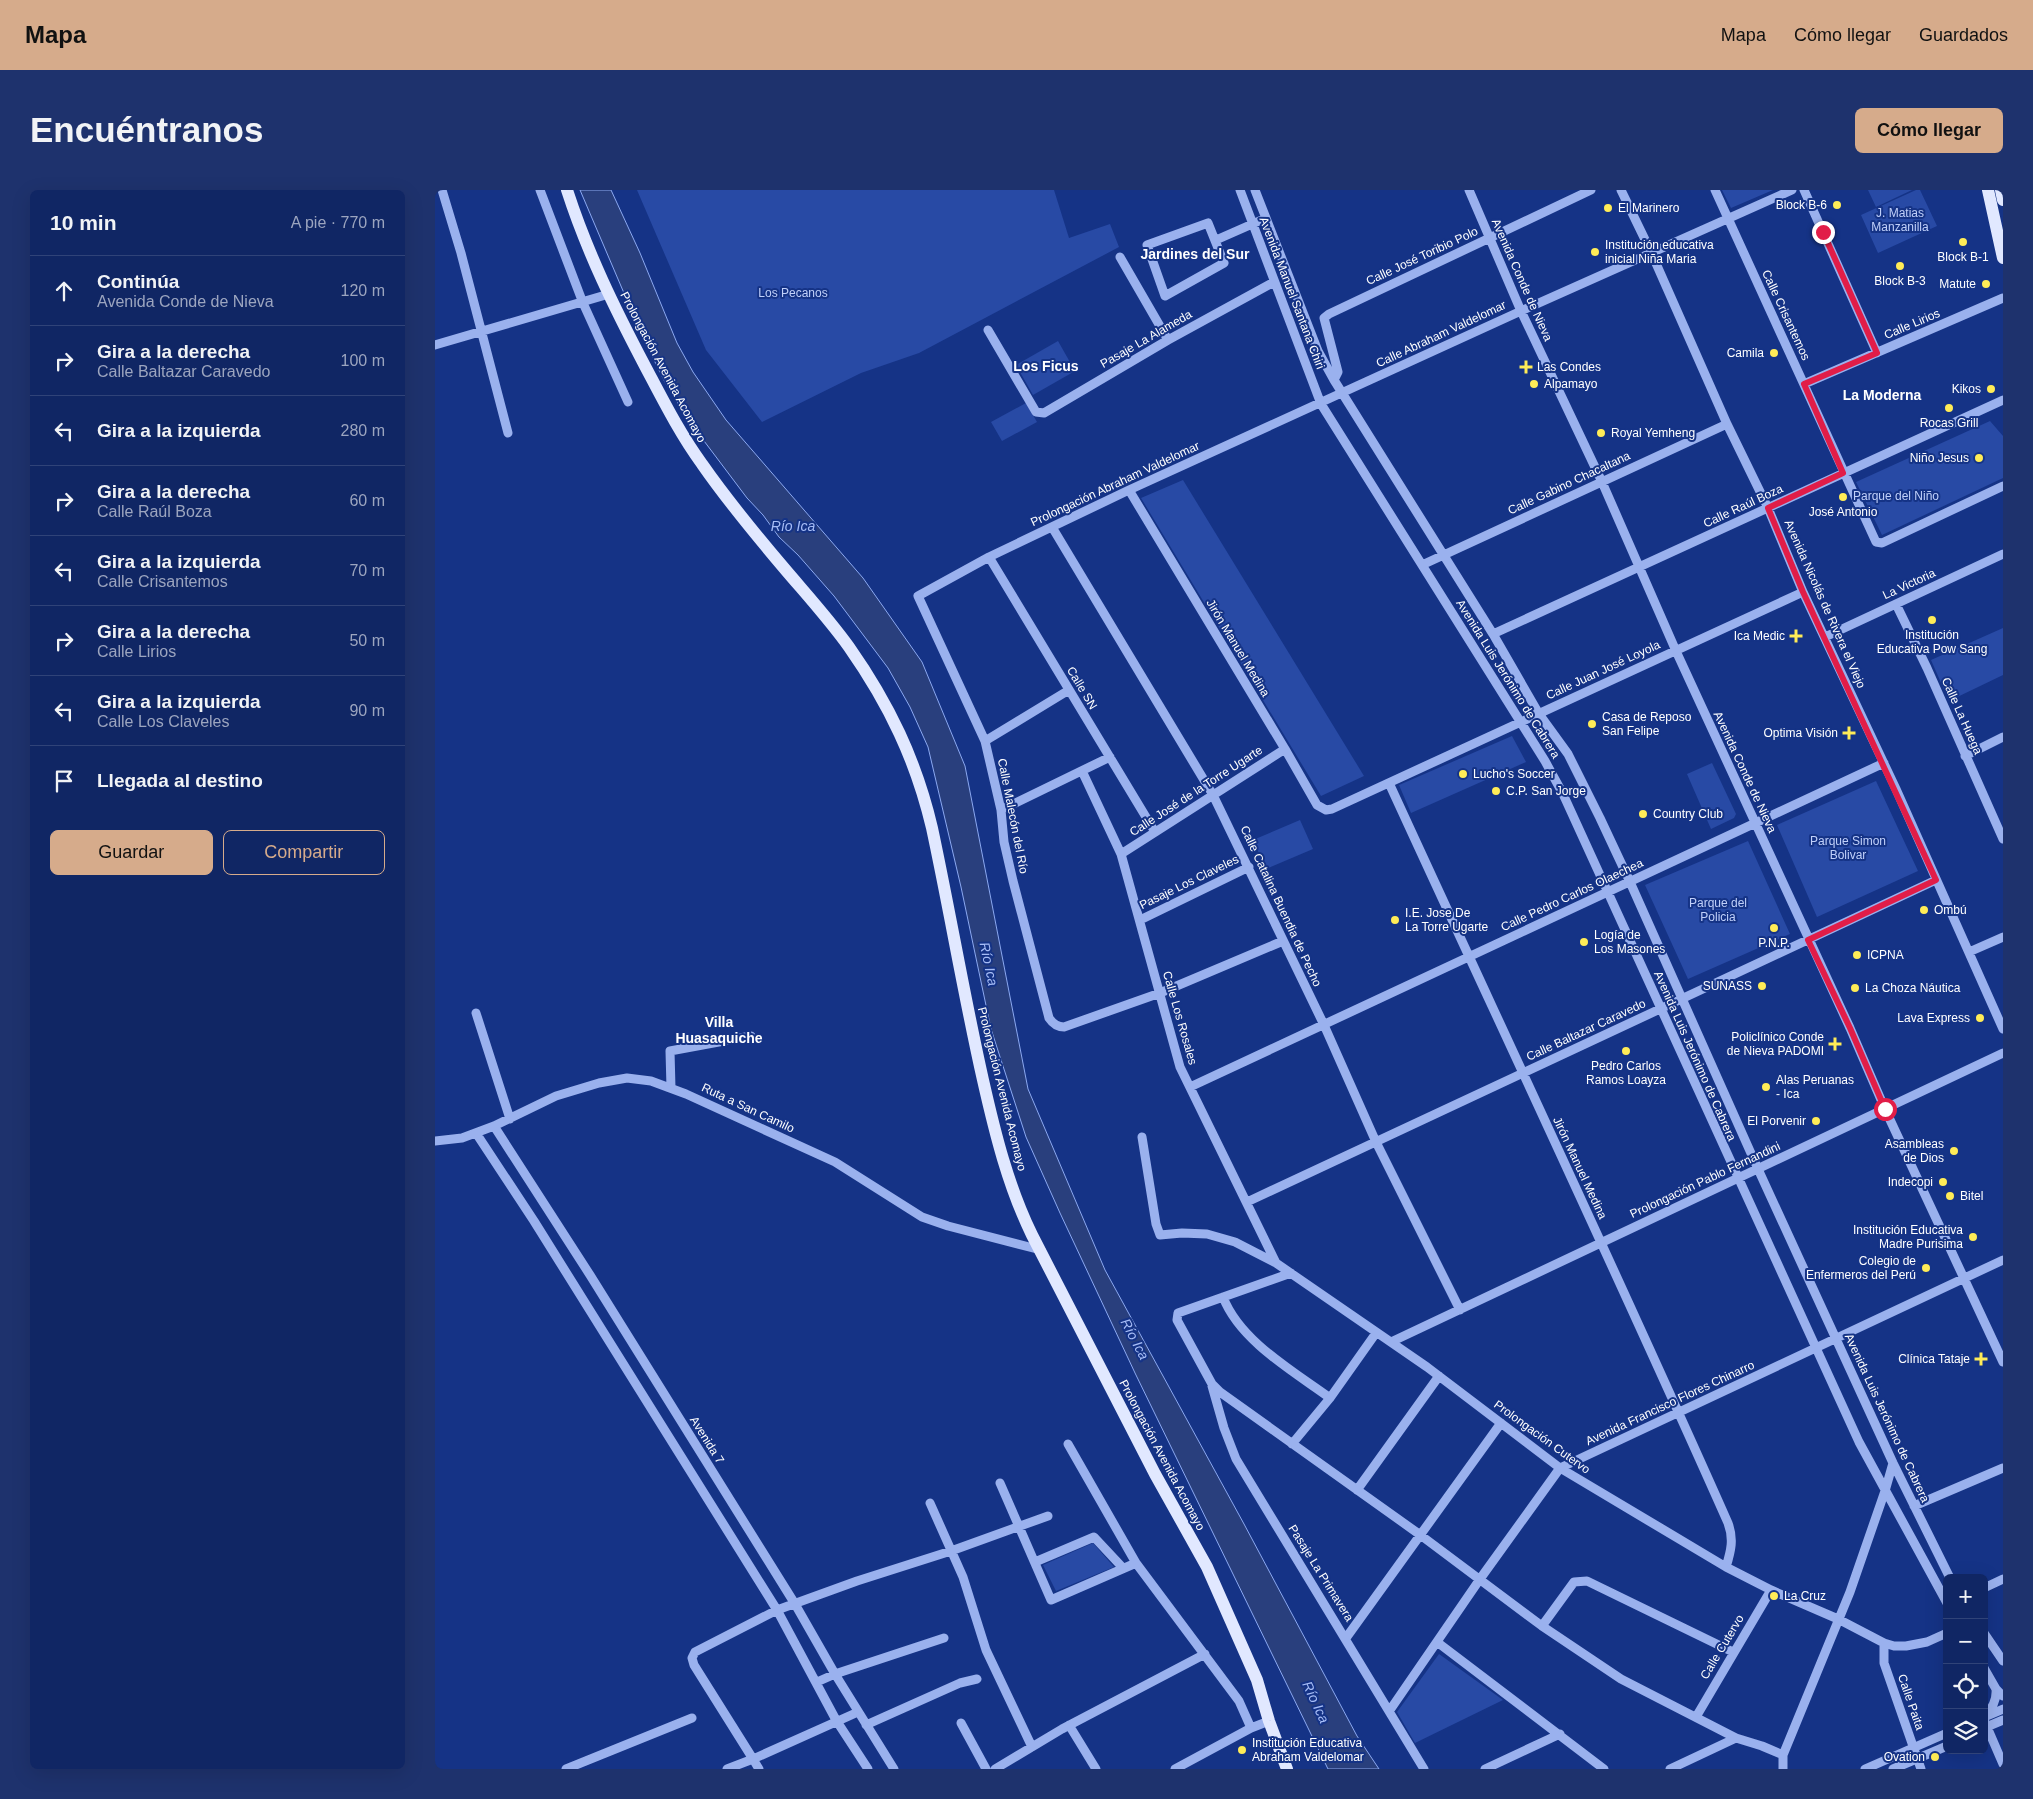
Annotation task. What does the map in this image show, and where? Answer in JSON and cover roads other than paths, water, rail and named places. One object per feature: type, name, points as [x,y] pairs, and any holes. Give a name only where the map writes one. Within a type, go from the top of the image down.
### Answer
[{"type":"main road","name":"Prolongación Avenida Acomayo","points":[[567,190],[589,250],[609,294],[683,438],[721,489],[848,645],[885,703],[910,754],[925,797],[971,1022],[998,1141],[1017,1202],[1155,1474],[1207,1567],[1257,1680],[1269,1721],[1287,1769]]},
{"type":"main road","points":[[2001,190],[2003,200]]},
{"type":"main road","points":[[1988,194],[2003,258]]},
{"type":"street","points":[[442,190],[461,253],[480,333],[508,433]]},
{"type":"street","points":[[540,190],[583,302],[628,402]]},
{"type":"street","name":"Avenida Manuel Santana Chiri","points":[[1240,190],[1321,404]]},
{"type":"street","name":"Avenida Manuel Santana Chiri","points":[[1255,190],[1318,350],[1342,394]]},
{"type":"street","name":"Avenida Conde de Nieva","points":[[1469,190],[1521,311],[1602,482],[1755,824],[2003,1362]]},
{"type":"street","name":"Calle José Toribio Polo","points":[[1334,380],[1338,372],[1324,318],[1329,314],[1591,190]]},
{"type":"street","name":"Avenida Nicolás de Rivera el Viejo","points":[[1621,190],[1651,252],[1727,424],[1768,508],[1803,592],[1884,763],[2003,1029]]},
{"type":"street","name":"Calle Crisantemos","points":[[1715,190],[1876,542],[1882,542],[2003,486]]},
{"type":"street","name":"Calle Abraham Valdelomar","points":[[1321,404],[1521,311],[1792,190]]},
{"type":"street","points":[[1804,190],[1877,353]]},
{"type":"street","points":[[1988,194],[2001,190]]},
{"type":"street","points":[[1216,240],[1253,226],[1266,218]]},
{"type":"street","points":[[1207,223],[1216,240],[1224,263],[1165,296],[1147,245],[1207,223]]},
{"type":"street","points":[[1120,257],[1168,340]]},
{"type":"street","name":"Pasaje La Alameda","points":[[988,330],[1036,412],[1044,414],[1168,340],[1274,282]]},
{"type":"street","points":[[435,345],[609,294]]},
{"type":"street","name":"Calle Lirios","points":[[1804,384],[2003,298]]},
{"type":"street","name":"Avenida Luis Jerónimo de Cabrera","points":[[1342,394],[1493,634],[1539,714],[1568,754],[1630,882],[1758,1169],[1893,1463],[1947,1574]]},
{"type":"street","name":"Calle Raúl Boza","points":[[1493,634],[2003,400]]},
{"type":"street","name":"Prolongación Abraham Valdelomar","points":[[922,592],[989,557],[1129,490],[1321,404]]},
{"type":"street","name":"Avenida Luis Jerónimo de Cabrera","points":[[1321,404],[1563,794],[1737,1179],[1859,1442],[1943,1597]]},
{"type":"street","name":"Calle Gabino Chacaltana","points":[[1422,565],[1727,424]]},
{"type":"street","name":"Jirón Manuel Medina","points":[[1129,490],[1317,805],[1326,810],[1332,809]]},
{"type":"street","name":"Calle Catalina Buendia de Pecho","points":[[1052,527],[1213,795],[1324,1025],[1376,1142],[1460,1310]]},
{"type":"street","name":"La Victoria","points":[[1825,637],[2003,554]]},
{"type":"street","name":"Calle SN","points":[[989,557],[1155,832]]},
{"type":"street","name":"Calle Malecón del Río","points":[[922,592],[918,598],[985,741],[1001,810],[1004,842],[1013,881],[1049,1018],[1055,1025],[1064,1027],[1159,993]]},
{"type":"street","name":"Calle Juan José Loyola","points":[[1332,809],[1803,592]]},
{"type":"street","name":"Calle La Huega","points":[[1896,604],[1927,668],[2003,839]]},
{"type":"street","points":[[985,741],[1069,690]]},
{"type":"street","points":[[1965,756],[2003,737]]},
{"type":"street","name":"Calle José de la Torre Ugarte","points":[[1121,854],[1285,749]]},
{"type":"street","points":[[1001,810],[1109,757]]},
{"type":"street","name":"Calle Pedro Carlos Olaechea","points":[[1189,1088],[1884,763]]},
{"type":"street","name":"Calle Los Rosales","points":[[1083,771],[1121,854],[1180,1067],[1276,1264]]},
{"type":"street","name":"Jirón Manuel Medina","points":[[1389,783],[1522,1074],[1602,1242],[1731,1532],[1732,1542],[1726,1567]]},
{"type":"street","name":"Pasaje Los Claveles","points":[[1140,920],[1249,868]]},
{"type":"street","name":"Calle Baltazar Caravedo","points":[[1247,1202],[1936,880]]},
{"type":"street","points":[[1969,952],[2003,937]]},
{"type":"street","points":[[1159,993],[1283,940]]},
{"type":"street","points":[[476,1013],[510,1119]]},
{"type":"street","points":[[671,1088],[670,1050],[751,1036]]},
{"type":"street","name":"Prolongación Pablo Fernandini","points":[[1391,1342],[2003,1053]]},
{"type":"street","name":"Ruta a San Camilo","points":[[435,1141],[462,1138],[477,1133],[556,1096],[614,1079],[627,1078],[651,1081],[671,1088],[840,1165],[921,1217],[948,1226],[1041,1250]]},
{"type":"street","name":"Avenida 7","points":[[494,1126],[590,1275],[795,1604],[835,1674],[894,1769]]},
{"type":"street","points":[[477,1133],[545,1238],[777,1610],[837,1720],[868,1769]]},
{"type":"street","name":"Prolongación Cutervo","points":[[1142,1137],[1158,1233],[1162,1236],[1182,1233],[1207,1234],[1235,1242],[1276,1264],[1439,1376],[1560,1468],[1726,1567],[1771,1590],[1884,1643],[1906,1646],[1927,1642],[1943,1635]]},
{"type":"street","name":"Avenida Francisco Flores Chinarro","points":[[1390,1710],[1480,1579],[1560,1468],[2003,1260]]},
{"type":"street","points":[[1291,1273],[1179,1311],[1176,1315],[1212,1384],[1231,1401],[1419,1534],[1542,1626],[1621,1679],[1737,1738],[1783,1755]]},
{"type":"street","points":[[1223,1297],[1228,1310],[1254,1341],[1330,1398]]},
{"type":"street","points":[[1292,1444],[1330,1398],[1377,1333]]},
{"type":"street","points":[[1357,1490],[1439,1376]]},
{"type":"street","name":"Pasaje La Primavera","points":[[1212,1384],[1224,1428],[1236,1459],[1390,1710],[1424,1769]]},
{"type":"street","points":[[1346,1638],[1419,1534],[1501,1423]]},
{"type":"street","points":[[1068,1444],[1136,1563],[1239,1701],[1251,1728]]},
{"type":"street","points":[[1783,1769],[1783,1755],[1850,1592],[1893,1463]]},
{"type":"street","points":[[1914,1506],[2003,1468]]},
{"type":"street","points":[[1000,1483],[1051,1600],[1136,1563]]},
{"type":"street","points":[[930,1502],[963,1578],[986,1650],[1032,1747]]},
{"type":"street","points":[[759,1769],[694,1665],[692,1658],[695,1652],[777,1610],[1048,1516]]},
{"type":"street","points":[[1035,1562],[1094,1537],[1123,1568]]},
{"type":"street","points":[[1988,1586],[2003,1579]]},
{"type":"street","points":[[1542,1626],[1574,1582],[1587,1580],[1733,1652]]},
{"type":"street","name":"Calle Cutervo","points":[[1696,1717],[1771,1590]]},
{"type":"street","points":[[817,1682],[835,1674],[944,1638]]},
{"type":"street","points":[[1988,1639],[2003,1662]]},
{"type":"street","points":[[1437,1642],[1561,1734],[1604,1769]]},
{"type":"street","name":"Calle Paita","points":[[1884,1643],[1884,1663],[1921,1769]]},
{"type":"street","points":[[995,1769],[1069,1725],[1205,1654]]},
{"type":"street","points":[[1988,1675],[1996,1689],[2003,1696]]},
{"type":"street","points":[[866,1724],[960,1683],[977,1679]]},
{"type":"street","points":[[1988,1716],[1996,1696],[1996,1689]]},
{"type":"street","points":[[1988,1720],[2003,1709]]},
{"type":"street","points":[[727,1769],[858,1712]]},
{"type":"street","points":[[566,1769],[692,1718]]},
{"type":"street","points":[[1988,1722],[2003,1720]]},
{"type":"street","points":[[1175,1769],[1251,1728],[1269,1721]]},
{"type":"street","points":[[961,1723],[986,1769]]},
{"type":"street","points":[[1069,1725],[1097,1769]]},
{"type":"street","points":[[1988,1729],[2003,1764]]},
{"type":"street","points":[[1485,1769],[1561,1734]]},
{"type":"street","points":[[1865,1769],[1943,1736]]},
{"type":"street","points":[[1670,1769],[1737,1738]]},
{"type":"street","points":[[1893,1769],[1943,1748]]},
{"type":"water","name":"Río Ica","points":[[580,190],[611,190],[640,253],[677,343],[693,372],[726,420],[863,578],[922,662],[965,766],[1028,1089],[1105,1270],[1357,1736],[1379,1769],[1328,1769],[1135,1373],[1026,1137],[991,1029],[961,887],[928,747],[910,707],[888,668],[834,596],[798,555],[779,537],[689,421],[666,384],[644,340]]},
{"type":"place","name":"Block B-6","points":[[1837,205]]},
{"type":"place","name":"El Marinero","points":[[1608,208]]},
{"type":"place","name":"Block B-1","points":[[1963,242]]},
{"type":"place","name":"Institución educativa inicial Niña Maria","points":[[1595,252]]},
{"type":"place","name":"Block B-3","points":[[1900,266]]},
{"type":"place","name":"Matute","points":[[1986,284]]},
{"type":"place","name":"Camila","points":[[1774,353]]},
{"type":"place","name":"Las Condes","points":[[1526,367]]},
{"type":"place","name":"Alpamayo","points":[[1534,384]]},
{"type":"place","name":"Kikos","points":[[1991,389]]},
{"type":"place","name":"Rocas Grill","points":[[1949,408]]},
{"type":"place","name":"Royal Yemheng","points":[[1601,433]]},
{"type":"place","name":"Niño Jesus","points":[[1979,458]]},
{"type":"place","name":"José Antonio","points":[[1843,497]]},
{"type":"place","name":"Institución Educativa Pow Sang","points":[[1932,620]]},
{"type":"place","name":"Ica Medic","points":[[1796,636]]},
{"type":"place","name":"Casa de Reposo San Felipe","points":[[1592,724]]},
{"type":"place","name":"Optima Visión","points":[[1849,733]]},
{"type":"place","name":"Lucho's Soccer","points":[[1463,774]]},
{"type":"place","name":"C.P. San Jorge","points":[[1496,791]]},
{"type":"place","name":"Country Club","points":[[1643,814]]},
{"type":"place","name":"Ombú","points":[[1924,910]]},
{"type":"place","name":"I.E. Jose De La Torre Ugarte","points":[[1395,920]]},
{"type":"place","name":"P.N.P.","points":[[1774,928]]},
{"type":"place","name":"Logía de Los Masones","points":[[1584,942]]},
{"type":"place","name":"ICPNA","points":[[1857,955]]},
{"type":"place","name":"SUNASS","points":[[1762,986]]},
{"type":"place","name":"La Choza Náutica","points":[[1855,988]]},
{"type":"place","name":"Lava Express","points":[[1980,1018]]},
{"type":"place","name":"Policlínico Conde de Nieva PADOMI","points":[[1835,1044]]},
{"type":"place","name":"Pedro Carlos Ramos Loayza","points":[[1626,1051]]},
{"type":"place","name":"Alas Peruanas - Ica","points":[[1766,1087]]},
{"type":"place","name":"El Porvenir","points":[[1816,1121]]},
{"type":"place","name":"Asambleas de Dios","points":[[1954,1151]]},
{"type":"place","name":"Indecopi","points":[[1943,1182]]},
{"type":"place","name":"Bitel","points":[[1950,1196]]},
{"type":"place","name":"Institución Educativa Madre Purisima","points":[[1973,1237]]},
{"type":"place","name":"Colegio de Enfermeros del Perú","points":[[1926,1268]]},
{"type":"place","name":"Clínica Tataje","points":[[1981,1359]]},
{"type":"place","name":"La Cruz","points":[[1774,1596]]},
{"type":"place","name":"Institución Educativa Abraham Valdelomar","points":[[1242,1750]]},
{"type":"place","name":"Ovation","points":[[1935,1757]]},
{"type":"district","name":"Jardines del Sur","points":[[1195,254]]},
{"type":"district","name":"Los Ficus","points":[[1046,366]]},
{"type":"district","name":"La Moderna","points":[[1882,395]]},
{"type":"district","name":"Villa Huasaquiche","points":[[719,1030]]},
{"type":"park label","name":"J. Matias Manzanilla","points":[[1900,220]]},
{"type":"park label","name":"Los Pecanos","points":[[793,293]]},
{"type":"park label","name":"Parque del Niño","points":[[1896,496]]},
{"type":"park label","name":"Parque Simon Bolivar","points":[[1848,848]]},
{"type":"park label","name":"Parque del Policia","points":[[1718,910]]}]
